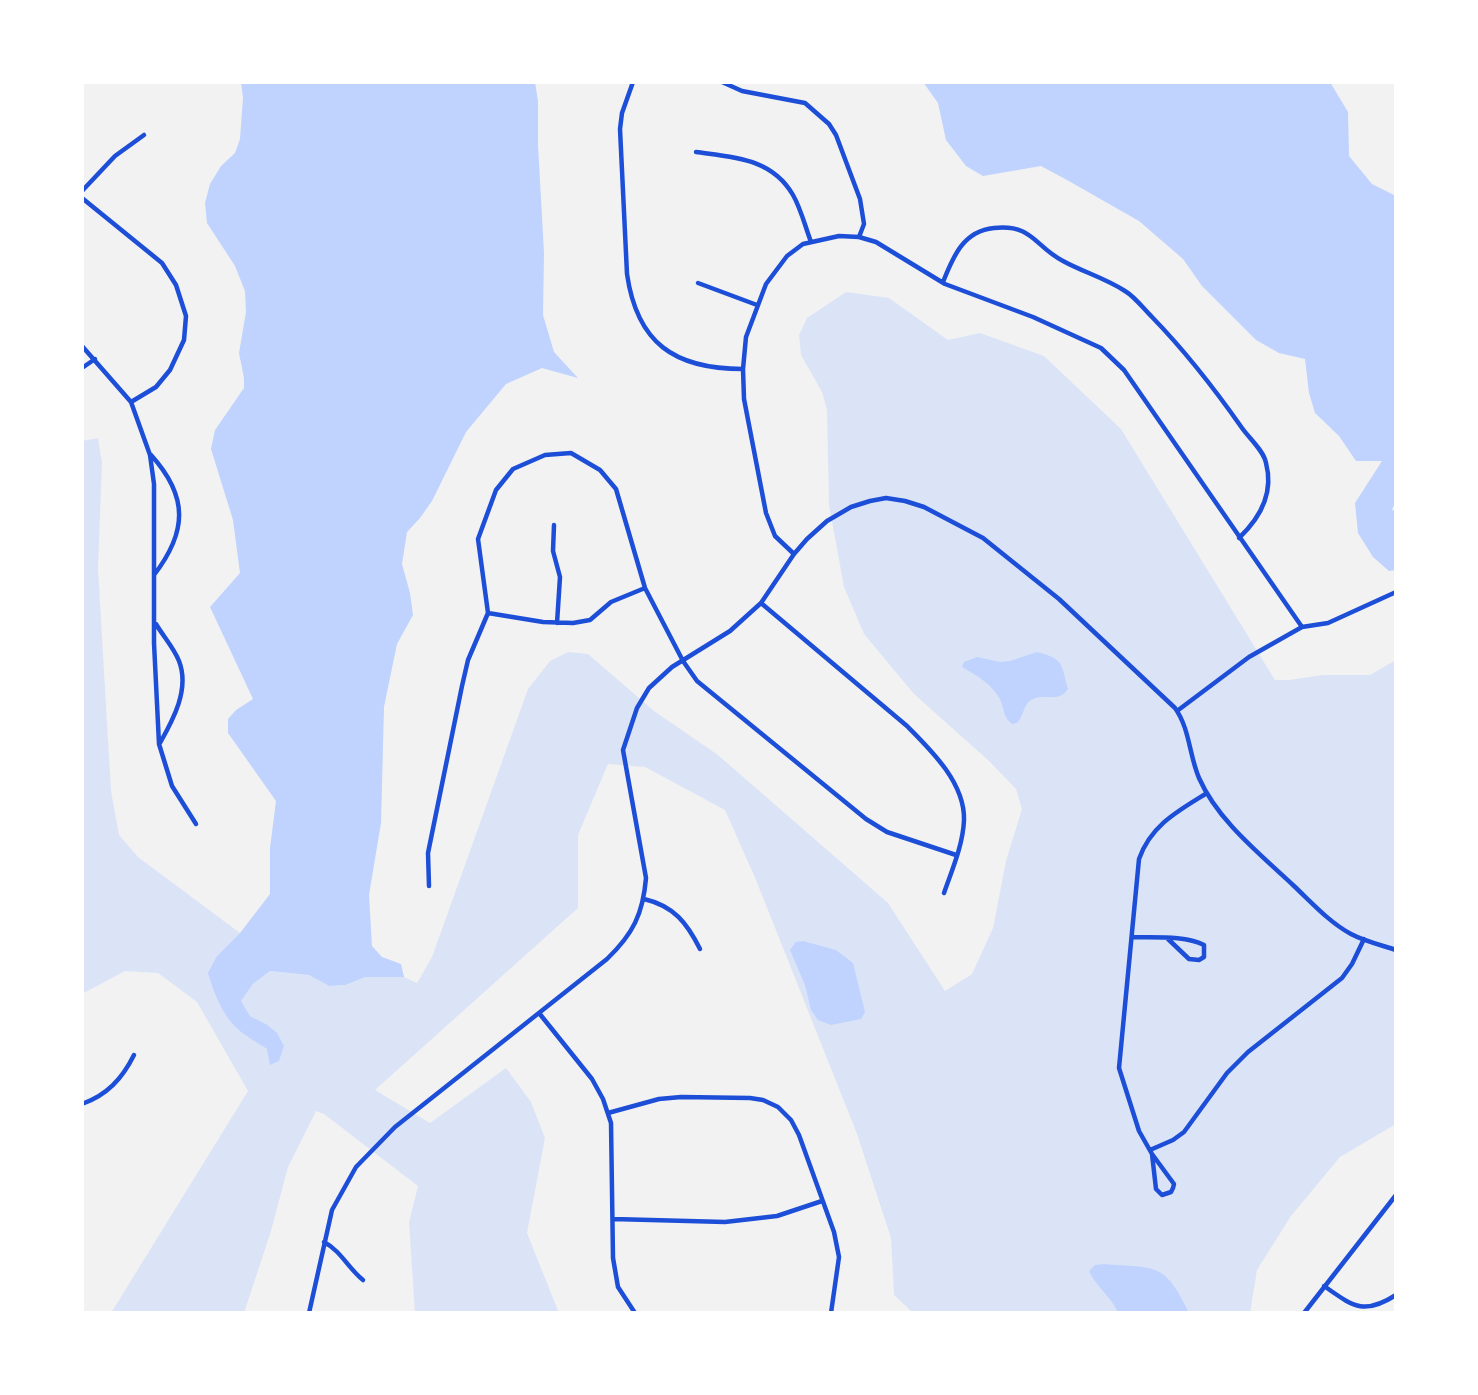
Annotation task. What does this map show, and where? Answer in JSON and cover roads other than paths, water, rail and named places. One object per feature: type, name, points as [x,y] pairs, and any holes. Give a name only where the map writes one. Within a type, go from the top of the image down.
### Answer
[{"type":"street","points":[[633,82],[622,113],[620,129],[627,274],[636,314],[646,330],[680,359],[702,367],[743,369]]},
{"type":"street","points":[[722,82],[742,91],[805,103],[829,124],[836,135],[860,199],[864,224],[859,237]]},
{"type":"street","points":[[82,191],[115,156],[144,135]]},
{"type":"street","points":[[696,152],[752,161],[775,173],[794,196],[811,242]]},
{"type":"street","points":[[82,198],[162,263],[176,285],[186,316],[184,340],[170,370],[156,387],[131,402]]},
{"type":"street","points":[[943,283],[956,250],[974,234],[992,228],[1007,228],[1027,232],[1061,260],[1096,274],[1127,292],[1205,375],[1266,460],[1268,487],[1264,506],[1253,525],[1239,538]]},
{"type":"street","points":[[794,554],[775,536],[766,513],[744,399],[746,337],[757,305],[775,270],[788,256],[811,242],[839,236],[859,237],[876,242],[943,283],[1033,317],[1101,348],[1124,370],[1302,627]]},
{"type":"street","points":[[698,283],[757,305]]},
{"type":"street","points":[[82,346],[131,402],[150,455],[154,484],[154,643],[159,744],[172,786],[196,824]]},
{"type":"street","points":[[82,368],[95,359]]},
{"type":"street","points":[[429,886],[428,853],[462,686],[468,660],[488,613],[478,539],[496,490],[513,469],[545,455],[571,453],[600,470],[616,489],[645,588],[683,661],[697,681],[866,819],[887,832],[956,855]]},
{"type":"street","points":[[150,455],[161,466],[175,490],[180,513],[178,535],[169,556],[154,575]]},
{"type":"street","points":[[309,1313],[332,1210],[356,1167],[376,1144],[624,943],[635,926],[644,899],[644,857],[623,750],[637,708],[649,688],[672,667],[730,631],[761,603],[794,554],[827,521],[851,507],[886,498],[924,507],[983,538],[1012,560],[1165,696],[1184,724],[1199,777],[1225,817],[1335,924],[1364,939],[1396,950]]},
{"type":"street","points":[[554,525],[553,551],[560,577],[557,623]]},
{"type":"street","points":[[488,613],[557,623],[590,620],[611,602],[645,588]]},
{"type":"street","points":[[1177,711],[1249,657],[1302,627],[1328,623],[1396,592]]},
{"type":"street","points":[[761,603],[907,726],[951,777],[959,791],[964,821],[944,893]]},
{"type":"street","points":[[156,624],[180,662],[182,683],[179,705],[159,744]]},
{"type":"street","points":[[1151,1152],[1156,1189],[1162,1195],[1167,1194],[1171,1192],[1174,1184],[1139,1131],[1119,1068],[1139,859],[1142,849],[1158,825],[1208,793]]},
{"type":"street","points":[[644,899],[659,902],[676,912],[691,931],[700,949]]},
{"type":"street","points":[[1132,937],[1168,939],[1197,942],[1204,945],[1204,957],[1199,960],[1189,959],[1168,939]]},
{"type":"street","points":[[1151,1152],[1184,1132],[1227,1073],[1241,1059],[1342,978],[1364,939]]},
{"type":"street","points":[[539,1013],[592,1079],[608,1113],[611,1123],[613,1258],[622,1295],[635,1313]]},
{"type":"street","points":[[82,1104],[103,1095],[118,1082],[134,1055]]},
{"type":"street","points":[[608,1113],[659,1099],[763,1100],[778,1107],[791,1120],[799,1135],[834,1232],[839,1257],[831,1313]]},
{"type":"street","points":[[1304,1313],[1396,1195]]},
{"type":"street","points":[[613,1219],[725,1222],[777,1216],[822,1201]]},
{"type":"street","points":[[324,1242],[346,1259],[352,1272],[363,1280]]},
{"type":"street","points":[[1324,1286],[1352,1305],[1360,1307],[1371,1307],[1396,1295]]},
{"type":"water","points":[[241,82],[535,82],[544,253],[543,315],[554,352],[578,378],[542,368],[506,384],[466,432],[432,501],[407,532],[402,564],[413,615],[397,644],[384,707],[381,823],[369,895],[372,946],[382,957],[401,964],[404,977],[365,977],[346,985],[329,986],[309,975],[270,971],[253,984],[241,1001],[250,1016],[277,1033],[284,1046],[279,1061],[270,1065],[267,1049],[249,1038],[226,1015],[208,973],[217,956],[240,933],[270,894],[270,848],[276,801],[228,733],[228,719],[253,699],[210,607],[240,573],[233,520],[211,449],[215,430],[244,388],[239,353],[246,312],[245,291],[235,266],[207,223],[205,203],[210,184],[221,166],[235,153],[240,139],[243,98]]},
{"type":"water","points":[[923,82],[1330,82],[1348,112],[1349,156],[1372,184],[1396,196],[1396,500],[1392,510],[1396,511],[1396,570],[1389,571],[1373,557],[1358,533],[1355,503],[1382,461],[1356,461],[1339,436],[1315,413],[1309,393],[1305,359],[1279,353],[1256,340],[1202,286],[1183,259],[1139,221],[1067,180],[1041,166],[983,176],[966,166],[946,140],[938,103]]},
{"type":"water","points":[[1037,652],[1057,660],[1068,689],[1060,696],[1031,700],[1017,723],[1012,724],[992,689],[962,667],[964,662],[977,657],[1000,662]]},
{"type":"water","points":[[803,941],[836,950],[853,963],[865,1012],[861,1019],[831,1025],[818,1020],[811,1010],[805,985],[790,950],[796,942]]},
{"type":"water","points":[[1095,1265],[1147,1268],[1165,1276],[1189,1313],[1118,1313],[1089,1271]]}]
